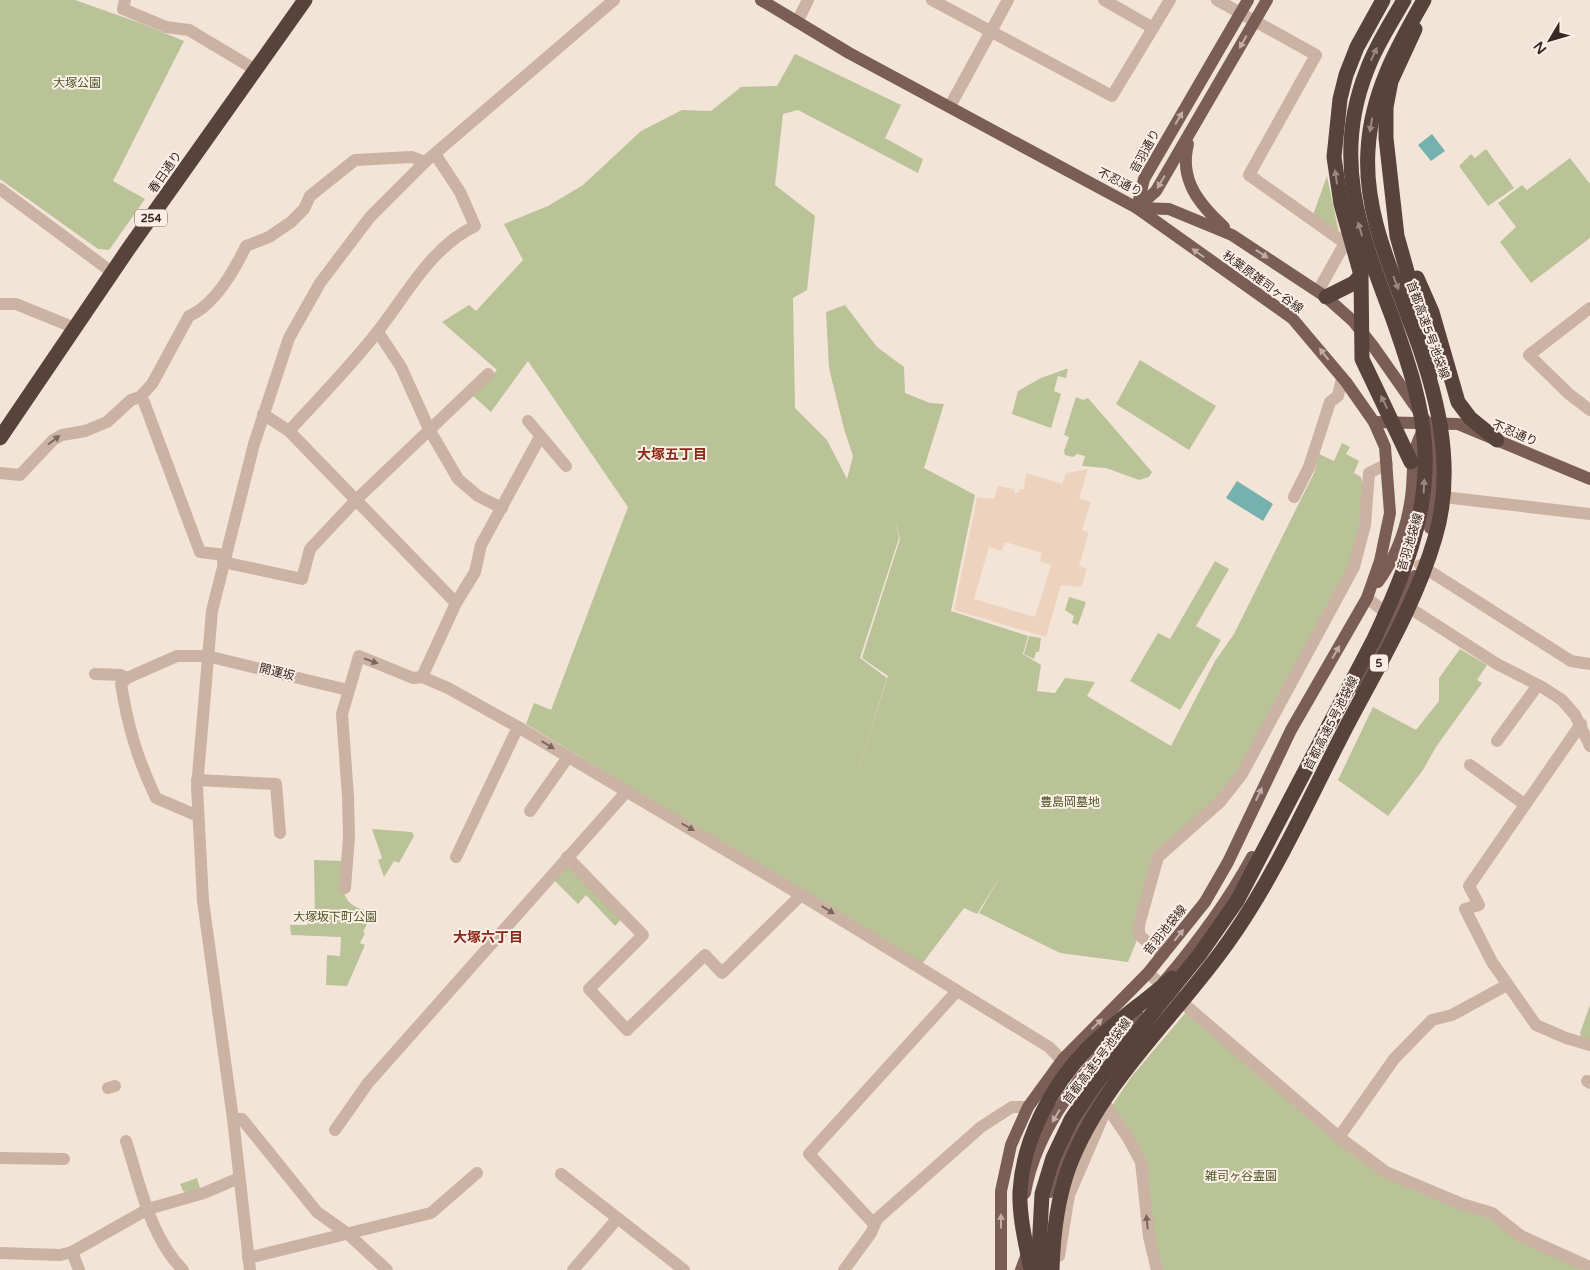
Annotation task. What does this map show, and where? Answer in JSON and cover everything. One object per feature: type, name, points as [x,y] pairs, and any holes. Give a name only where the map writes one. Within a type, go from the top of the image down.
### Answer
[{"type":"highway","name":"春日通り","points":[[0,438],[113,272],[305,0]]},
{"type":"highway","points":[[1383,0],[1357,47],[1346,75],[1335,135],[1334,157],[1341,204],[1361,275],[1360,329],[1362,359],[1394,422],[1411,462]]},
{"type":"highway","name":"首都高速5号池袋線","points":[[1038,1270],[1042,1194],[1053,1158],[1071,1120],[1104,1072],[1200,954],[1254,874],[1374,639],[1404,569],[1421,514],[1425,450],[1418,398],[1400,339],[1364,240],[1356,210],[1350,168],[1352,126],[1360,89],[1375,52],[1404,0]]},
{"type":"highway","name":"首都高速5号池袋線","points":[[1052,1270],[1060,1200],[1070,1166],[1086,1131],[1118,1080],[1193,990],[1250,910],[1387,648],[1424,571],[1436,536],[1443,502],[1444,478],[1440,420],[1433,387],[1379,235],[1372,207],[1368,165],[1370,129],[1377,97],[1391,60],[1424,0]]},
{"type":"highway","points":[[1427,423],[1433,410],[1436,395],[1428,346],[1397,236],[1388,163],[1386,107],[1391,81],[1429,0]]},
{"type":"highway","points":[[1397,236],[1432,312],[1458,402],[1470,418],[1497,440]]},
{"type":"highway","points":[[1322,294],[1354,283],[1361,275]]},
{"type":"highway","points":[[1031,1270],[1023,1228],[1020,1190],[1026,1154],[1043,1114],[1061,1083],[1087,1049],[1200,954]]},
{"type":"main road","name":"不忍通り","points":[[762,0],[849,54],[950,106],[1137,208],[1169,209],[1232,234],[1322,294],[1360,329],[1427,423]]},
{"type":"main road","name":"音羽通り","points":[[1137,208],[1144,179],[1248,0]]},
{"type":"main road","points":[[1137,208],[1156,191],[1268,0]]},
{"type":"main road","points":[[1200,116],[1188,145],[1185,158],[1186,172],[1192,191],[1198,201],[1232,234]]},
{"type":"main road","name":"秋葉原雑司ヶ谷線","points":[[1137,208],[1292,318],[1342,378],[1374,422]]},
{"type":"main road","name":"不忍通り","points":[[1374,422],[1458,424],[1590,479]]},
{"type":"main road","name":"音羽池袋線","points":[[1367,598],[1386,537],[1390,512],[1385,447],[1374,422]]},
{"type":"main road","name":"音羽池袋線","points":[[1001,1270],[1001,1191],[1011,1144],[1028,1107],[1063,1059],[1148,973],[1188,925],[1216,883],[1291,730],[1367,598],[1391,561],[1399,544],[1409,511],[1411,462],[1417,440],[1427,423]]},
{"type":"main road","name":"音羽池袋線","points":[[1019,1270],[1062,1157],[1080,1119],[1096,1095],[1216,948],[1258,884],[1399,609],[1420,564],[1432,523],[1437,483],[1435,450],[1427,423]]},
{"type":"main road","name":"音羽池袋線","points":[[1019,1270],[1020,1225],[1033,1163],[1049,1126],[1080,1078],[1162,985],[1202,936],[1226,902],[1340,692],[1399,609]]},
{"type":"street","points":[[125,0],[123,9],[166,28],[189,30],[256,70]]},
{"type":"street","points":[[477,1173],[431,1214],[348,1234],[249,1264],[233,1119],[203,901],[198,816],[197,780],[212,611],[224,558],[263,414],[289,338],[320,283],[370,217],[425,162],[614,0]]},
{"type":"street","points":[[797,22],[808,0]]},
{"type":"street","points":[[932,0],[1112,96],[1170,0]]},
{"type":"street","points":[[950,106],[1008,0]]},
{"type":"street","points":[[1104,0],[1153,28]]},
{"type":"street","points":[[1217,0],[1316,55],[1249,175],[1345,243],[1322,294]]},
{"type":"street","points":[[289,431],[378,332],[414,278],[452,242],[476,226],[460,192],[436,154]]},
{"type":"street","points":[[0,473],[20,475],[54,440],[62,435],[85,431],[107,422],[131,400],[140,397],[152,384],[190,316],[199,312],[209,303],[239,261],[246,246],[269,237],[291,222],[304,210],[310,196],[355,160],[412,157],[425,162]]},
{"type":"street","points":[[0,190],[113,272]]},
{"type":"street","points":[[0,304],[16,304],[75,328]]},
{"type":"street","points":[[1590,308],[1529,355],[1569,394],[1590,410]]},
{"type":"street","points":[[378,332],[401,367],[429,428],[458,479],[478,496],[502,508]]},
{"type":"street","points":[[140,397],[144,402],[200,552],[302,579],[310,549],[357,499],[429,428],[488,374]]},
{"type":"street","points":[[1294,497],[1309,467],[1330,402],[1338,396],[1342,378]]},
{"type":"street","points":[[263,414],[289,431],[456,603]]},
{"type":"street","points":[[528,421],[566,466]]},
{"type":"street","points":[[422,677],[456,603],[475,572],[481,545],[540,437]]},
{"type":"street","points":[[1163,955],[1140,935],[1139,926],[1158,857],[1220,802],[1242,774],[1354,566],[1365,525],[1369,473],[1387,464]]},
{"type":"street","points":[[1435,496],[1590,514]]},
{"type":"street","points":[[1420,564],[1571,661],[1590,664]]},
{"type":"street","points":[[1367,598],[1385,612],[1394,613],[1399,609],[1562,700],[1573,711],[1581,724],[1590,746]]},
{"type":"street","name":"開運坂","points":[[128,678],[177,656],[207,656],[348,690]]},
{"type":"street","points":[[346,888],[349,837],[342,714],[359,656],[413,678],[422,677],[465,697],[518,727],[801,895],[1049,1047],[1063,1059],[1107,1107],[1128,1138],[1141,1162],[1149,1237],[1156,1270]]},
{"type":"street","points":[[95,674],[121,675],[128,678],[121,684],[129,728],[138,760],[156,798],[198,816]]},
{"type":"street","points":[[1497,741],[1538,685]]},
{"type":"street","points":[[1581,724],[1469,886],[1479,905],[1466,909],[1507,985],[1536,1025],[1566,1038],[1590,1045]]},
{"type":"street","points":[[456,857],[518,727]]},
{"type":"street","points":[[530,811],[568,757]]},
{"type":"street","points":[[1470,765],[1524,804]]},
{"type":"street","points":[[197,780],[276,784],[280,833]]},
{"type":"street","points":[[335,1130],[368,1083],[567,857],[627,792]]},
{"type":"street","points":[[567,857],[643,935],[589,989],[627,1030],[706,955],[722,973],[801,895]]},
{"type":"street","points":[[1148,973],[1339,1136],[1386,1172],[1462,1204],[1492,1214],[1521,1236],[1590,1267]]},
{"type":"street","points":[[1339,1136],[1394,1059],[1432,1020],[1452,1014],[1507,985]]},
{"type":"street","points":[[874,1224],[809,1154],[957,991]]},
{"type":"street","points":[[844,1270],[871,1233],[877,1219],[981,1127],[1012,1107],[1028,1107]]},
{"type":"street","points":[[1056,1270],[1069,1195],[1107,1107]]},
{"type":"street","points":[[233,1119],[242,1119],[317,1212],[348,1234],[386,1270]]},
{"type":"street","points":[[126,1141],[148,1209],[170,1257],[183,1270]]},
{"type":"street","points":[[0,1158],[64,1159]]},
{"type":"street","points":[[561,1174],[684,1270]]},
{"type":"street","points":[[0,1253],[60,1255],[72,1252],[148,1209],[204,1193],[239,1178]]},
{"type":"street","points":[[573,1270],[617,1218]]},
{"type":"street","points":[[72,1252],[79,1270]]},
{"type":"green space","name":"大塚公園","points":[[0,0],[75,0],[184,41],[113,181],[145,199],[109,250],[98,249],[0,179]]},
{"type":"green space","name":"豊島岡墓地","points":[[795,54],[901,105],[885,138],[923,159],[918,173],[798,110],[783,114],[775,185],[815,216],[807,290],[793,298],[795,408],[827,440],[847,479],[853,456],[844,429],[829,368],[826,312],[845,305],[877,347],[904,367],[905,393],[930,403],[944,404],[924,468],[975,495],[951,611],[1028,636],[1023,654],[1041,665],[1037,691],[1055,693],[1065,678],[1095,682],[1087,696],[1171,746],[1215,661],[1234,634],[1314,473],[1319,454],[1334,461],[1342,443],[1350,447],[1346,454],[1359,461],[1354,473],[1361,477],[1365,496],[1352,564],[1239,768],[1216,800],[1154,856],[1137,940],[1128,962],[1060,953],[979,913],[1001,875],[977,914],[964,908],[922,964],[526,724],[534,703],[551,710],[628,507],[528,361],[491,412],[473,396],[497,370],[442,322],[469,305],[476,311],[523,260],[504,224],[548,206],[583,185],[641,131],[682,110],[711,111],[741,87],[777,86]],"holes":[[[895,521],[900,539],[862,658],[888,676],[847,805],[887,678],[860,658],[899,538]]]},
{"type":"green space","points":[[1486,149],[1514,188],[1488,206],[1459,166],[1471,154],[1475,158]]},
{"type":"green space","points":[[1570,158],[1590,184],[1590,238],[1531,283],[1500,242],[1516,227],[1498,203],[1522,185],[1527,190]]},
{"type":"green space","points":[[1327,176],[1339,233],[1313,215]]},
{"type":"green space","points":[[1140,360],[1216,406],[1189,450],[1116,404]]},
{"type":"green space","points":[[1068,369],[1066,378],[1058,376],[1054,391],[1061,394],[1051,428],[1012,414],[1018,391],[1041,378]]},
{"type":"green space","points":[[1076,397],[1083,400],[1088,398],[1152,472],[1149,477],[1139,480],[1106,468],[1082,466],[1085,456],[1077,454],[1073,457],[1065,455],[1064,451],[1069,437],[1064,435]]},
{"type":"green space","points":[[1215,561],[1229,569],[1196,626],[1221,640],[1180,710],[1130,681],[1158,633],[1170,639]]},
{"type":"green space","points":[[1069,597],[1086,602],[1078,625],[1072,623],[1074,616],[1065,610]]},
{"type":"green space","points":[[1029,636],[1041,638],[1039,652],[1036,652],[1034,659],[1024,654]]},
{"type":"green space","points":[[1460,649],[1487,665],[1477,680],[1482,683],[1436,747],[1423,770],[1388,816],[1338,780],[1373,707],[1416,730],[1439,701],[1439,678]]},
{"type":"green space","points":[[372,829],[412,832],[414,836],[399,863],[394,861],[384,877],[378,860],[382,858]]},
{"type":"green space","points":[[566,858],[624,916],[615,926],[586,895],[578,904],[550,876]]},
{"type":"green space","name":"大塚坂下町公園","points":[[314,860],[342,861],[342,881],[345,896],[354,906],[373,912],[360,943],[365,945],[347,986],[326,985],[327,955],[340,956],[341,937],[291,935],[290,925],[307,925],[307,915],[315,915]]},
{"type":"green space","points":[[1590,1005],[1590,1040],[1581,1037],[1580,1033]]},
{"type":"green space","name":"雑司ヶ谷霊園","points":[[1187,1011],[1386,1172],[1491,1217],[1590,1270],[1161,1270],[1151,1231],[1144,1160],[1111,1107],[1132,1076]]},
{"type":"green space","points":[[197,1178],[200,1188],[188,1193],[183,1191],[180,1184]]},
{"type":"shaded area","points":[[1088,469],[1079,498],[1091,502],[1082,530],[1089,532],[1079,566],[1087,569],[1081,587],[1061,585],[1046,637],[954,610],[977,497],[994,499],[998,486],[1014,489],[1015,493],[1019,492],[1020,489],[1024,489],[1026,473],[1062,484],[1066,473]],"holes":[[[1005,542],[1042,553],[1040,561],[1051,565],[1035,617],[974,599],[989,547],[1002,551]]]},
{"type":"water","points":[[1432,134],[1445,151],[1431,161],[1418,145]]},
{"type":"water","points":[[1237,481],[1273,504],[1263,521],[1226,498]]},
{"type":"district","name":"大塚五丁目","points":[[672,454]]},
{"type":"district","name":"大塚六丁目","points":[[488,937]]}]
